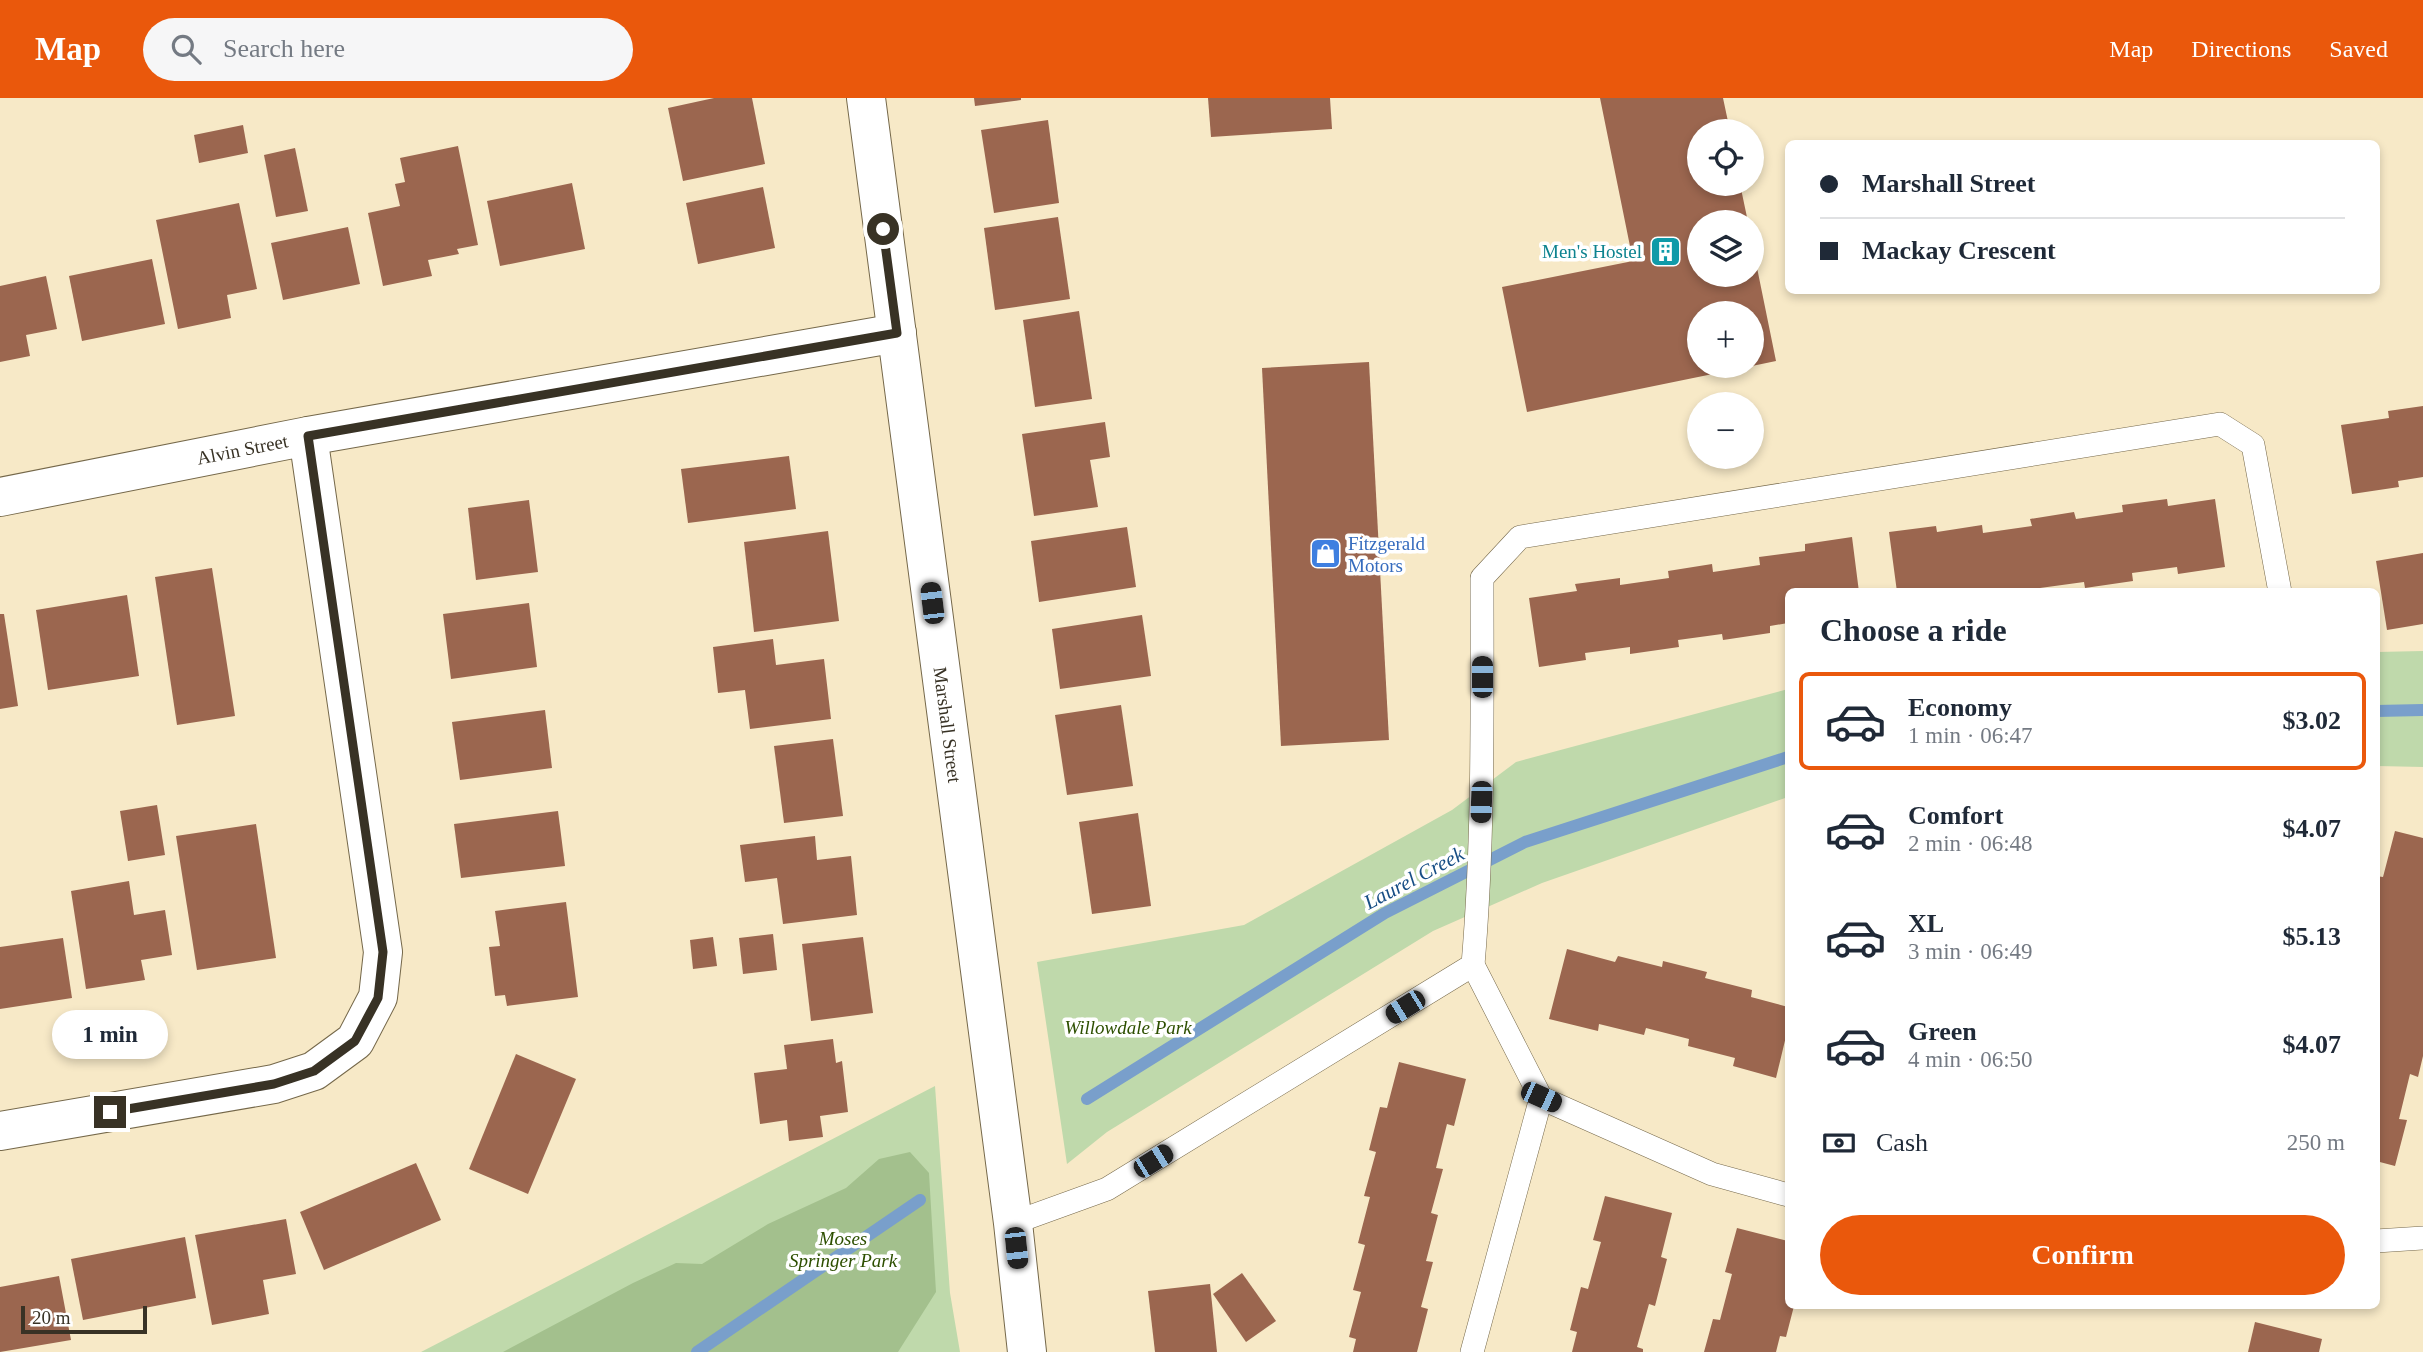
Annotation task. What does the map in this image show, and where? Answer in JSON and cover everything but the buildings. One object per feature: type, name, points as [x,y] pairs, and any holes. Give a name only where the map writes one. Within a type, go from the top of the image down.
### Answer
[{"type":"street","name":"Marshall Street","points":[[866,98],[1013,1223],[1027,1352]]},
{"type":"street","name":"Alvin Street","points":[[0,497],[308,436],[897,333]]},
{"type":"street","points":[[0,1131],[274,1084],[314,1071],[355,1041],[378,998],[383,952],[308,436]]},
{"type":"lane","points":[[1785,1194],[1712,1174],[1541,1097],[1473,965],[1478,905],[1482,776],[1482,578],[1520,537],[2220,424],[2253,445],[2279,588]]},
{"type":"lane","points":[[1013,1223],[1107,1189],[1473,965]]},
{"type":"lane","points":[[1472,1352],[1541,1097]]},
{"type":"lane","points":[[2380,1241],[2423,1238]]},
{"type":"green space","points":[[2423,651],[2423,767],[2380,766],[2380,652]]},
{"type":"green space","name":"Willowdale Park","points":[[1785,690],[1785,798],[1542,883],[1433,931],[1107,1132],[1067,1164],[1037,962],[1244,925],[1452,810],[1516,762]]},
{"type":"green space","name":"Moses Springer Park","points":[[935,1086],[950,1293],[960,1352],[421,1352]]},
{"type":"green space","name":"Moses Springer Park","points":[[910,1152],[929,1173],[936,1292],[898,1352],[503,1352],[676,1263],[702,1264],[768,1224],[846,1188],[879,1159]]},
{"type":"waterway","name":"Laurel Creek","points":[[2380,711],[2423,710]]},
{"type":"waterway","name":"Laurel Creek","points":[[1087,1099],[1385,913],[1525,842],[1785,758]]},
{"type":"waterway","name":"Laurel Creek","points":[[697,1352],[920,1200]]},
{"type":"place","name":"Men's Hostel","points":[[1665,251]]},
{"type":"place","name":"Fitzgerald Motors","points":[[1325,554]]},
{"type":"route","points":[[110,1112],[274,1084],[314,1071],[355,1041],[378,998],[383,952],[308,436],[897,333],[883,229]]}]
